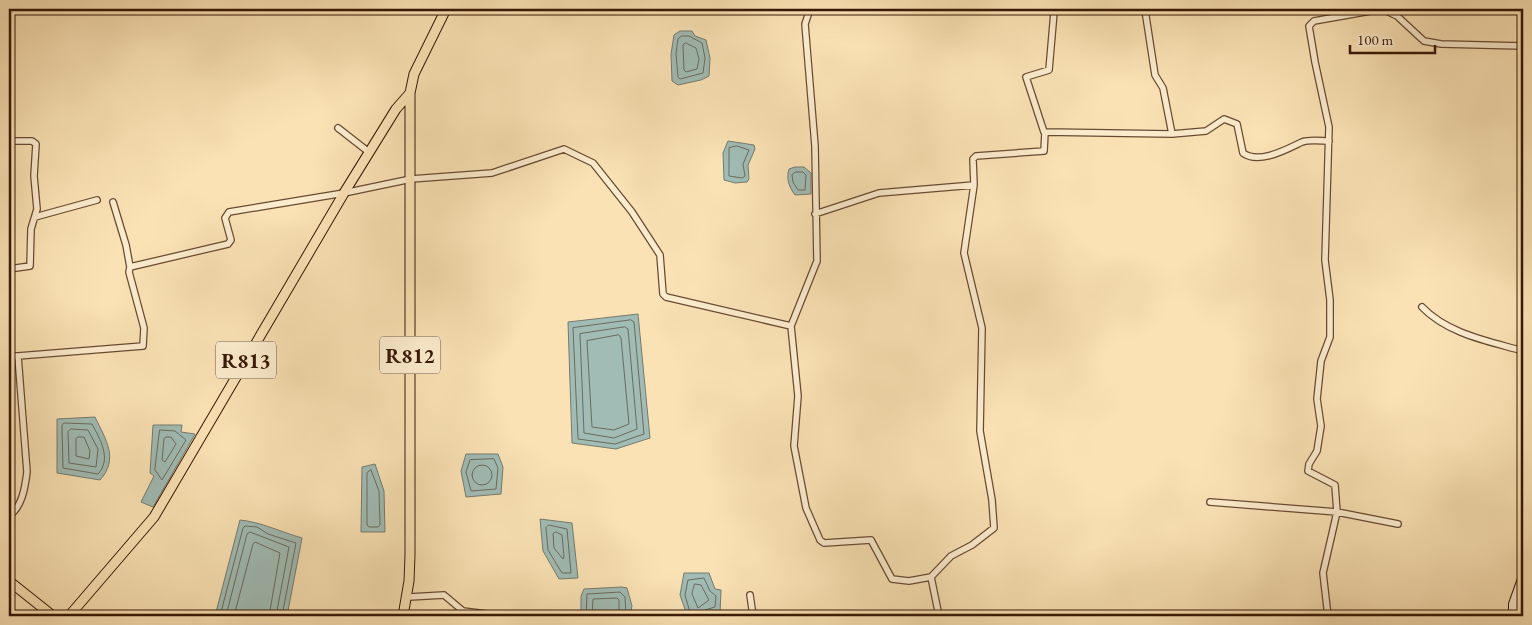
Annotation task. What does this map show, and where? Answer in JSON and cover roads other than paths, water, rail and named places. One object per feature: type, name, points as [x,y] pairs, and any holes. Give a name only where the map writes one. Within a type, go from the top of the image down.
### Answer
[{"type":"main road","name":"R812","points":[[403,616],[410,555],[410,93],[414,74],[446,9]]},
{"type":"main road","name":"R813","points":[[69,616],[154,517],[344,193],[396,109],[410,93]]},
{"type":"main road","points":[[1513,616],[1513,604],[1523,576]]},
{"type":"main road","points":[[9,581],[53,616]]},
{"type":"street","points":[[810,9],[805,24],[815,146],[817,262],[791,326],[798,396],[794,446],[806,508],[820,540],[824,543],[871,540],[892,580],[909,581],[931,577],[952,556],[972,545],[994,528],[992,500],[980,431],[982,328],[964,253],[974,185],[973,159],[976,156],[1044,151],[1044,132],[1026,77],[1047,71],[1050,68],[1054,12],[1064,9]]},
{"type":"street","points":[[1141,9],[1145,10],[1156,75],[1164,88],[1172,134]]},
{"type":"street","points":[[1328,616],[1323,572],[1337,512],[1335,485],[1308,471],[1308,467],[1317,451],[1321,426],[1317,399],[1321,361],[1330,337],[1330,300],[1325,260],[1326,170],[1329,126],[1309,26],[1314,21],[1382,9],[1397,16],[1424,41],[1441,44],[1523,46]]},
{"type":"street","points":[[1044,132],[1172,134],[1206,131],[1224,119],[1237,124],[1243,153],[1249,156],[1273,154],[1305,142],[1329,141]]},
{"type":"street","points":[[338,128],[370,153]]},
{"type":"street","points":[[9,141],[32,141],[36,144],[34,176],[37,208],[31,234],[30,266],[9,268]]},
{"type":"street","points":[[130,268],[228,244],[231,240],[225,218],[229,212],[344,193],[411,178],[492,174],[564,149],[593,163],[632,212],[660,255],[663,294],[666,297],[791,326]]},
{"type":"street","points":[[815,214],[879,193],[974,185]]},
{"type":"street","points":[[35,217],[97,200]]},
{"type":"street","points":[[9,356],[143,346],[144,328],[129,272],[126,245],[113,202]]},
{"type":"street","points":[[1422,307],[1430,315],[1463,334],[1523,351]]},
{"type":"street","points":[[9,516],[18,506],[26,487],[27,472],[18,356]]},
{"type":"street","points":[[1210,502],[1337,512],[1398,524]]},
{"type":"street","points":[[931,577],[939,616]]},
{"type":"street","points":[[750,595],[754,616]]},
{"type":"street","points":[[406,600],[409,597],[444,596],[463,611],[503,616]]},
{"type":"water","points":[[680,31],[692,31],[695,36],[706,40],[710,58],[709,76],[701,80],[678,85],[672,81],[671,54],[674,35]]},
{"type":"water","points":[[728,141],[754,145],[755,149],[748,165],[749,179],[747,182],[735,183],[724,180],[723,153]]},
{"type":"water","points":[[804,167],[811,173],[811,194],[795,195],[793,192],[788,176],[789,169]]},
{"type":"water","points":[[638,314],[650,438],[616,449],[572,443],[568,322]]},
{"type":"water","points":[[95,417],[109,449],[109,465],[106,472],[100,480],[57,473],[57,419]]},
{"type":"water","points":[[153,425],[182,425],[181,432],[195,434],[153,507],[141,502],[154,476],[150,473]]},
{"type":"water","points":[[466,454],[498,454],[503,467],[501,494],[466,497],[461,471]]},
{"type":"water","points":[[375,464],[384,491],[385,532],[361,532],[362,467]]},
{"type":"water","points":[[540,519],[572,523],[578,578],[559,579],[543,551]]},
{"type":"water","points":[[240,520],[263,525],[302,538],[287,616],[215,616]]},
{"type":"water","points":[[684,573],[709,573],[715,589],[721,590],[720,613],[687,615],[680,595]]},
{"type":"water","points":[[627,588],[632,606],[630,616],[581,616],[581,596],[584,589]]}]
